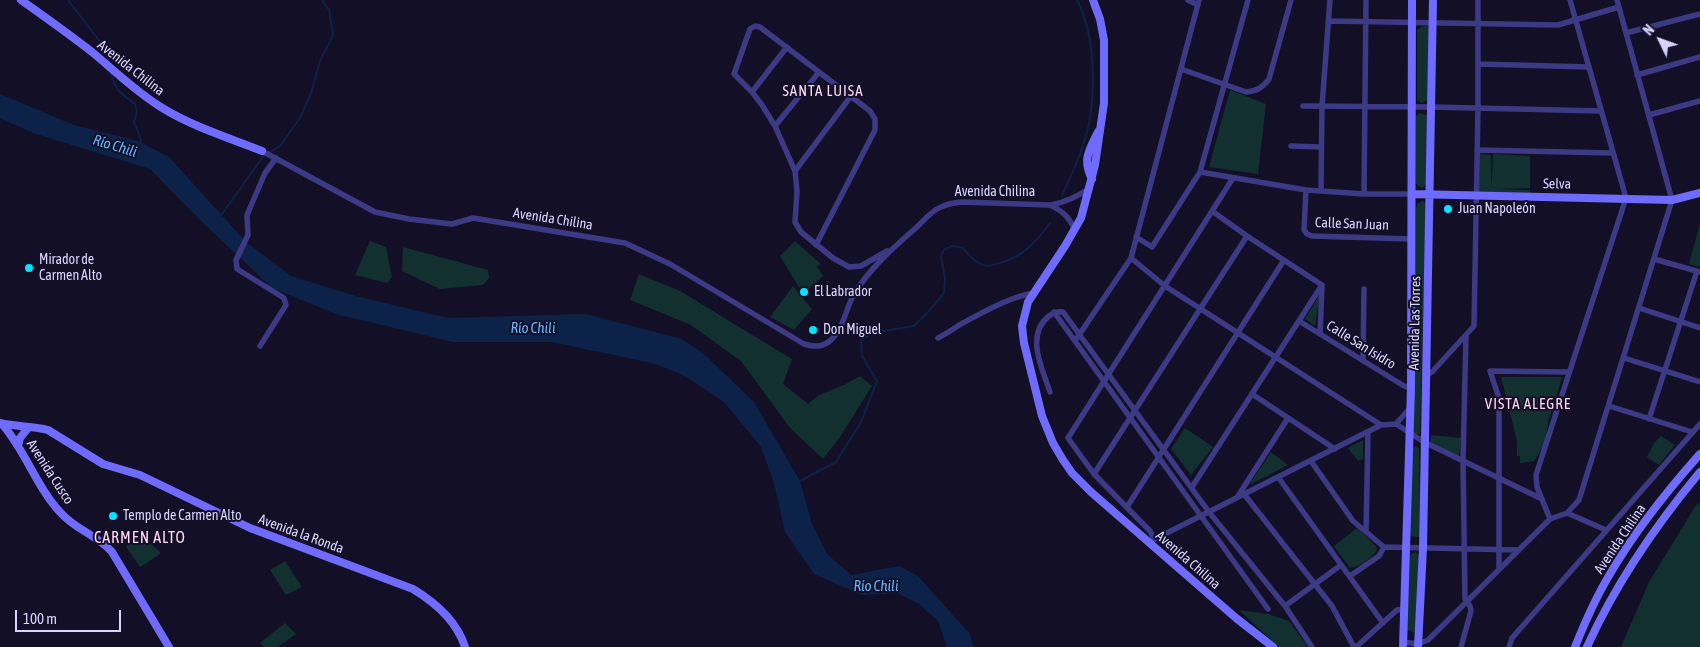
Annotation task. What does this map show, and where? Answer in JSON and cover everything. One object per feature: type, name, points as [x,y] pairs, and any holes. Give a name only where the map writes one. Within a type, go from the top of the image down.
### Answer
[{"type":"street","name":"Avenida Chilina","points":[[21,0],[92,52],[141,94],[164,109],[197,126],[262,151],[375,212],[409,219],[452,224],[473,218],[625,243],[670,264],[804,344],[815,347],[831,340],[837,332],[852,297],[864,278],[896,244],[935,210],[948,204],[962,202],[1048,205],[1063,203],[1078,197],[1090,188]]},
{"type":"street","points":[[1075,230],[1081,218],[1090,188],[1102,126],[1104,103],[1104,40],[1094,0]]},
{"type":"street","points":[[1075,341],[1131,258],[1199,2],[1188,0]]},
{"type":"street","points":[[1136,237],[1152,247],[1200,172],[1248,0]]},
{"type":"street","points":[[1181,69],[1246,92],[1255,91],[1263,86],[1269,79],[1291,0]]},
{"type":"street","points":[[1321,191],[1322,106],[1330,0]]},
{"type":"street","points":[[1364,194],[1366,0]]},
{"type":"street","name":"Avenida Las Torres","points":[[1403,644],[1411,388],[1412,0]]},
{"type":"street","name":"Avenida Las Torres","points":[[1418,645],[1423,548],[1433,0]]},
{"type":"street","points":[[1426,375],[1432,372],[1474,326],[1478,150],[1478,0]]},
{"type":"street","points":[[1550,519],[1537,486],[1536,475],[1626,198],[1570,0]]},
{"type":"street","points":[[1329,20],[1558,25],[1576,20],[1618,3],[1672,200],[1580,500],[1567,513],[1550,519],[1428,640],[1418,645],[1403,644]]},
{"type":"street","points":[[1626,33],[1700,14]]},
{"type":"street","points":[[816,245],[875,130],[876,124],[873,114],[757,26],[751,28],[734,74],[752,92],[775,126],[795,171],[797,191],[796,222],[801,232],[816,245],[833,258],[849,267],[861,266],[896,244]]},
{"type":"street","points":[[752,92],[787,47]]},
{"type":"street","points":[[1637,75],[1700,57]]},
{"type":"street","points":[[1478,64],[1589,68]]},
{"type":"street","points":[[775,126],[820,72]]},
{"type":"street","points":[[795,171],[850,96]]},
{"type":"street","points":[[1648,115],[1700,101]]},
{"type":"street","points":[[1303,106],[1601,111]]},
{"type":"street","points":[[1292,146],[1321,146]]},
{"type":"street","points":[[1478,150],[1613,153]]},
{"type":"street","points":[[260,346],[286,305],[284,298],[237,269],[236,260],[248,235],[247,215],[264,173],[274,157]]},
{"type":"street","points":[[1200,172],[1306,190],[1364,194],[1412,194]]},
{"type":"street","points":[[1233,178],[1068,438],[1094,474],[1150,531],[1151,541],[1381,425],[1396,424],[1424,442],[1542,499]]},
{"type":"street","name":"Calle San Juan","points":[[1306,190],[1304,230],[1307,234],[1312,236],[1412,239]]},
{"type":"street","name":"Selva","points":[[1412,194],[1672,200],[1700,193]]},
{"type":"street","name":"Avenida Chilina","points":[[1048,205],[1058,208],[1065,214],[1075,230],[1028,302],[1022,326],[1024,343],[1042,416],[1053,443],[1072,472],[1091,492],[1151,541],[1236,618],[1272,647]]},
{"type":"street","points":[[1212,211],[1322,285]]},
{"type":"street","points":[[1094,474],[1247,236]]},
{"type":"street","points":[[1131,258],[1164,286],[1381,425]]},
{"type":"street","points":[[1649,419],[1699,272],[1654,259]]},
{"type":"street","points":[[1126,507],[1284,260]]},
{"type":"street","points":[[1192,487],[1322,285]]},
{"type":"street","points":[[1320,334],[1322,285]]},
{"type":"street","points":[[1362,360],[1364,289]]},
{"type":"street","points":[[938,338],[1012,298],[1033,293]]},
{"type":"street","points":[[1639,308],[1700,328]]},
{"type":"street","points":[[1054,312],[1268,609]]},
{"type":"street","points":[[1050,392],[1038,356],[1036,340],[1041,322],[1054,312],[1063,312],[1209,512],[1285,606],[1312,647]]},
{"type":"street","name":"Calle San Isidro","points":[[1299,321],[1407,388],[1411,388]]},
{"type":"street","points":[[1461,647],[1471,611],[1465,599],[1464,548],[1463,461],[1466,334]]},
{"type":"street","points":[[1624,358],[1700,382]]},
{"type":"street","points":[[1499,569],[1499,398],[1490,371],[1569,372]]},
{"type":"street","points":[[1252,394],[1335,448]]},
{"type":"street","points":[[1609,406],[1692,432]]},
{"type":"street","points":[[1396,424],[1410,408]]},
{"type":"street","points":[[1237,498],[1288,418]]},
{"type":"street","name":"Avenida la Ronda","points":[[1,423],[48,430],[103,464],[140,475],[250,528],[413,589],[433,601],[448,617],[462,636],[465,647]]},
{"type":"street","name":"Avenida Cusco","points":[[1,423],[12,435],[59,512],[77,528],[101,541],[112,552],[169,647]]},
{"type":"street","points":[[1509,647],[1512,638],[1700,424]]},
{"type":"street","points":[[18,446],[20,438],[28,428]]},
{"type":"street","points":[[1366,532],[1368,432]]},
{"type":"street","name":"Avenida Chilina","points":[[1574,647],[1609,575],[1632,538],[1668,491],[1700,454]]},
{"type":"street","points":[[1311,461],[1353,521],[1384,547],[1519,550]]},
{"type":"street","name":"Avenida Chilina","points":[[1588,646],[1612,597],[1643,546],[1677,499],[1700,472]]},
{"type":"street","points":[[1278,477],[1383,623]]},
{"type":"street","points":[[1244,494],[1332,606],[1355,647],[1397,610],[1404,609]]},
{"type":"street","points":[[1567,513],[1606,530]]},
{"type":"street","points":[[1350,576],[1379,556],[1384,547]]},
{"type":"street","points":[[1285,606],[1341,565]]},
{"type":"green space","points":[[1427,26],[1431,31],[1428,100],[1421,103],[1417,100],[1417,30]]},
{"type":"green space","points":[[1230,90],[1266,104],[1258,174],[1209,167]]},
{"type":"green space","points":[[1419,113],[1427,115],[1426,184],[1423,188],[1416,183],[1416,116]]},
{"type":"green space","points":[[1479,154],[1491,155],[1491,189],[1493,154],[1530,156],[1530,188],[1498,189],[1530,190],[1530,195],[1477,193]]},
{"type":"green space","points":[[1423,201],[1426,203],[1420,434],[1413,434],[1416,207],[1418,203]]},
{"type":"green space","points":[[1700,223],[1700,267],[1689,264]]},
{"type":"green space","points":[[370,241],[386,247],[392,277],[387,283],[355,275]]},
{"type":"green space","points":[[795,241],[821,264],[817,267],[823,276],[803,294],[780,256]]},
{"type":"green space","points":[[403,247],[488,270],[489,278],[483,285],[440,289],[402,271]]},
{"type":"green space","points":[[639,274],[680,291],[792,359],[783,384],[808,404],[819,395],[860,376],[872,386],[840,437],[823,459],[790,428],[741,361],[691,325],[630,300]]},
{"type":"green space","points":[[793,286],[812,309],[794,330],[770,317]]},
{"type":"green space","points":[[1320,294],[1315,326],[1305,319]]},
{"type":"green space","points":[[1501,377],[1562,377],[1555,401],[1557,402],[1556,407],[1550,414],[1546,440],[1534,461],[1520,463],[1520,456],[1517,456],[1517,441]]},
{"type":"green space","points":[[1185,428],[1213,447],[1191,475],[1171,449]]},
{"type":"green space","points":[[1431,435],[1461,438],[1459,457],[1430,443]]},
{"type":"green space","points":[[1661,436],[1675,445],[1659,465],[1647,457],[1654,443]]},
{"type":"green space","points":[[1363,440],[1363,459],[1358,461],[1348,448]]},
{"type":"green space","points":[[1416,446],[1419,448],[1420,537],[1409,536],[1412,449]]},
{"type":"green space","points":[[1271,452],[1288,465],[1249,485]]},
{"type":"green space","points":[[1700,502],[1700,647],[1621,647],[1649,582],[1696,505]]},
{"type":"green space","points":[[1357,528],[1377,549],[1366,561],[1350,568],[1334,546]]},
{"type":"green space","points":[[138,532],[160,552],[160,554],[140,567],[126,547]]},
{"type":"green space","points":[[1416,552],[1419,556],[1416,633],[1407,630],[1410,557],[1411,554]]},
{"type":"green space","points":[[285,561],[302,587],[286,595],[270,570]]},
{"type":"green space","points":[[1239,610],[1268,614],[1289,621],[1308,647],[1279,647]]},
{"type":"green space","points":[[285,623],[296,634],[278,647],[264,647],[260,643]]},
{"type":"water","name":"Río Chili","points":[[0,94],[74,125],[138,141],[169,157],[246,242],[291,276],[356,296],[448,318],[586,314],[682,339],[704,354],[754,402],[800,481],[812,524],[827,554],[851,575],[899,566],[918,576],[969,633],[974,647],[947,647],[938,621],[919,604],[897,593],[862,595],[814,574],[785,532],[774,483],[761,447],[724,402],[685,376],[656,364],[552,342],[453,342],[336,314],[272,288],[202,222],[150,169],[33,133],[0,118]]},
{"type":"waterway","points":[[68,0],[104,47],[109,62]]},
{"type":"waterway","points":[[270,152],[280,146],[300,118],[311,93],[320,61],[333,35],[329,10],[322,0]]},
{"type":"waterway","points":[[1062,196],[1076,165],[1088,130],[1093,92],[1093,72],[1088,33],[1084,16],[1077,0]]},
{"type":"waterway","name":"Río Chili","points":[[111,72],[117,88],[135,104],[137,112],[134,122],[141,144]]},
{"type":"waterway","points":[[220,217],[266,155]]},
{"type":"waterway","points":[[800,481],[836,462],[861,422],[877,381],[862,356],[861,339],[873,333],[914,326],[929,311],[944,293],[945,278],[941,256],[944,250],[952,246],[963,248],[977,262],[988,266],[992,265],[1007,261],[1022,253],[1040,236],[1050,223]]},
{"type":"place","name":"Juan Napoleón","points":[[1448,209]]},
{"type":"place","name":"Mirador de Carmen Alto","points":[[29,268]]},
{"type":"place","name":"El Labrador","points":[[804,292]]},
{"type":"place","name":"Don Miguel","points":[[813,330]]},
{"type":"place","name":"Templo de Carmen Alto","points":[[113,516]]},
{"type":"district","name":"SANTA LUISA","points":[[823,91]]},
{"type":"district","name":"VISTA ALEGRE","points":[[1528,404]]},
{"type":"district","name":"CARMEN ALTO","points":[[140,538]]}]
